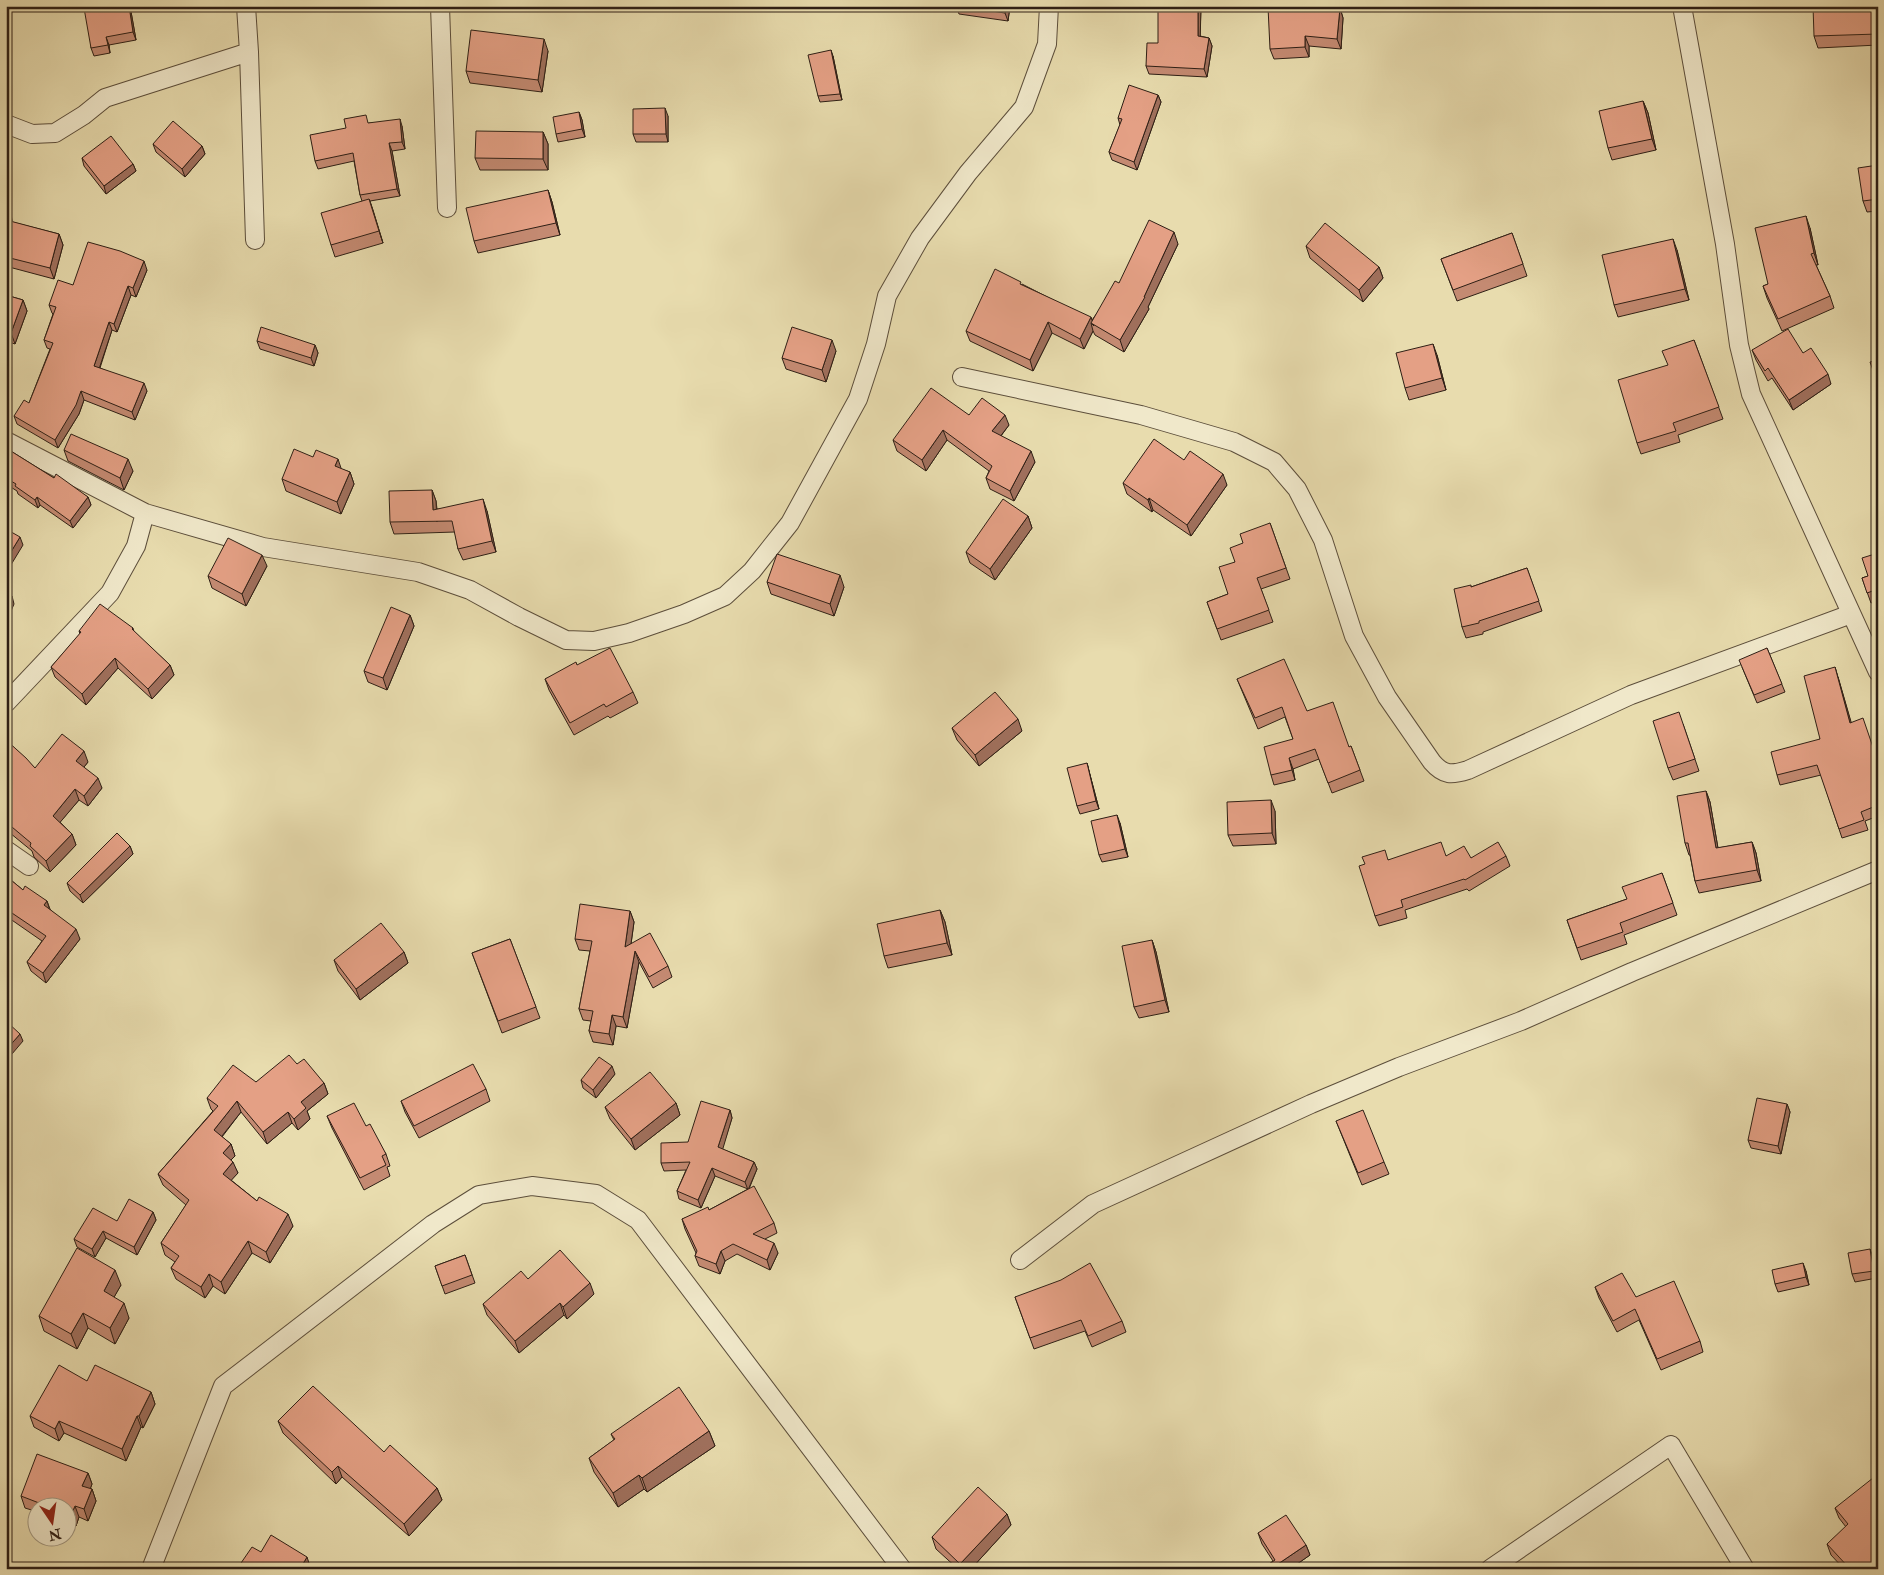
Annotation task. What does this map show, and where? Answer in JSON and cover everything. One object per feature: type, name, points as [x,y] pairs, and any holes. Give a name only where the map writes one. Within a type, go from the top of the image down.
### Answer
[{"type":"street","points":[[246,6],[255,240]]},
{"type":"street","points":[[440,6],[447,208]]},
{"type":"street","points":[[6,440],[145,513],[263,547],[418,572],[470,590],[566,640],[594,641],[629,633],[684,614],[725,596],[752,571],[790,523],[858,399],[876,344],[887,296],[920,238],[968,173],[1024,107],[1047,44],[1048,6]]},
{"type":"street","points":[[1682,6],[1725,244],[1738,345],[1751,394],[1878,672]]},
{"type":"street","points":[[6,124],[32,134],[55,133],[84,115],[105,98],[249,52]]},
{"type":"street","points":[[962,378],[1142,416],[1234,442],[1274,462],[1297,489],[1323,540],[1354,636],[1387,697],[1440,771],[1454,774],[1468,770],[1631,696],[1851,614]]},
{"type":"street","points":[[6,703],[110,592],[136,546],[145,513]]},
{"type":"street","points":[[6,850],[29,866]]},
{"type":"street","points":[[1020,1260],[1092,1204],[1311,1104],[1399,1067],[1521,1020],[1878,870]]},
{"type":"street","points":[[151,1569],[223,1386],[434,1224],[479,1195],[532,1186],[596,1194],[638,1220],[902,1569]]},
{"type":"street","points":[[1490,1569],[1671,1445],[1745,1569]]},
{"type":"building","points":[[95,6],[129,6],[133,32],[106,37],[108,45],[91,48],[84,8]]},
{"type":"building","points":[[958,6],[1006,6],[1005,13]]},
{"type":"building","points":[[1158,6],[1198,6],[1198,36],[1209,38],[1204,69],[1146,66],[1147,43],[1158,43]]},
{"type":"building","points":[[1326,6],[1340,8],[1337,39],[1305,36],[1305,47],[1270,49],[1268,7]]},
{"type":"building","points":[[1813,6],[1878,6],[1878,34],[1814,36]]},
{"type":"building","points":[[471,30],[544,39],[538,80],[466,71]]},
{"type":"building","points":[[831,50],[840,94],[818,96],[808,55]]},
{"type":"building","points":[[1129,85],[1158,95],[1134,162],[1109,152],[1122,119],[1118,118]]},
{"type":"building","points":[[1643,101],[1652,139],[1608,148],[1599,111]]},
{"type":"building","points":[[665,108],[666,134],[633,134],[633,109]]},
{"type":"building","points":[[579,112],[582,129],[556,134],[553,117]]},
{"type":"building","points":[[366,115],[368,123],[400,119],[402,142],[389,143],[397,189],[360,195],[353,153],[315,161],[310,135],[346,128],[344,119]]},
{"type":"building","points":[[173,121],[202,146],[182,169],[153,144]]},
{"type":"building","points":[[476,131],[543,132],[543,159],[475,158]]},
{"type":"building","points":[[111,136],[133,164],[104,186],[82,158]]},
{"type":"building","points":[[1878,165],[1878,199],[1863,201],[1858,168]]},
{"type":"building","points":[[548,190],[556,223],[474,241],[466,208]]},
{"type":"building","points":[[6,198],[10,221],[59,234],[50,268],[6,257]]},
{"type":"building","points":[[369,199],[379,231],[331,245],[321,213]]},
{"type":"building","points":[[1806,216],[1814,253],[1811,254],[1830,296],[1778,319],[1763,286],[1768,284],[1755,228]]},
{"type":"building","points":[[1149,220],[1174,232],[1145,297],[1120,340],[1091,323],[1115,281],[1119,283]]},
{"type":"building","points":[[1325,223],[1379,267],[1359,290],[1306,246]]},
{"type":"building","points":[[1512,233],[1523,264],[1453,290],[1441,259]]},
{"type":"building","points":[[1673,239],[1685,289],[1614,305],[1602,255]]},
{"type":"building","points":[[88,242],[120,251],[144,261],[133,288],[128,286],[114,324],[109,322],[94,366],[144,383],[132,412],[81,391],[76,405],[55,440],[14,416],[24,400],[29,403],[53,343],[44,340],[56,307],[49,305],[58,280],[73,285]]},
{"type":"building","points":[[995,269],[1021,282],[1020,284],[1091,317],[1080,339],[1048,322],[1030,360],[966,331]]},
{"type":"building","points":[[6,295],[23,300],[11,333],[6,331]]},
{"type":"building","points":[[261,327],[315,345],[311,358],[257,341]]},
{"type":"building","points":[[792,327],[832,340],[822,370],[782,358]]},
{"type":"building","points":[[1788,329],[1803,353],[1811,348],[1828,374],[1789,400],[1768,368],[1765,371],[1752,350]]},
{"type":"building","points":[[1694,340],[1719,407],[1673,423],[1676,431],[1637,443],[1618,380],[1668,365],[1662,351]]},
{"type":"building","points":[[1433,344],[1442,378],[1405,388],[1396,353]]},
{"type":"building","points":[[1878,360],[1878,384],[1870,362]]},
{"type":"building","points":[[931,388],[969,415],[982,398],[1005,415],[992,431],[1031,451],[1010,491],[986,478],[992,466],[943,430],[922,460],[893,440]]},
{"type":"building","points":[[71,434],[128,459],[120,478],[64,450]]},
{"type":"building","points":[[1154,439],[1184,460],[1190,451],[1223,474],[1187,525],[1149,498],[1148,500],[1123,483]]},
{"type":"building","points":[[6,448],[54,478],[56,474],[88,497],[70,521],[37,497],[35,500],[6,478]]},
{"type":"building","points":[[294,449],[313,457],[316,450],[338,459],[335,466],[350,472],[337,502],[282,479]]},
{"type":"building","points":[[432,490],[433,510],[483,499],[492,541],[458,549],[452,521],[390,522],[389,491]]},
{"type":"building","points":[[1003,499],[1028,516],[990,569],[966,552]]},
{"type":"building","points":[[1270,523],[1286,568],[1257,578],[1269,610],[1217,629],[1207,602],[1228,594],[1219,567],[1235,562],[1230,548],[1243,543],[1240,534]]},
{"type":"building","points":[[6,529],[20,537],[6,560]]},
{"type":"building","points":[[228,538],[262,555],[242,594],[208,576]]},
{"type":"building","points":[[1878,553],[1878,589],[1867,593],[1862,578],[1868,576],[1862,558]]},
{"type":"building","points":[[777,554],[840,575],[830,604],[767,582]]},
{"type":"building","points":[[1527,568],[1539,601],[1479,621],[1479,623],[1462,627],[1454,589],[1471,585],[1471,587]]},
{"type":"building","points":[[6,594],[12,596],[6,608]]},
{"type":"building","points":[[100,604],[133,628],[170,665],[148,689],[115,658],[82,694],[51,667],[81,632],[79,631]]},
{"type":"building","points":[[391,607],[410,615],[383,678],[364,671]]},
{"type":"building","points":[[610,648],[633,692],[606,707],[604,704],[570,723],[545,679],[576,662],[577,665]]},
{"type":"building","points":[[1767,648],[1782,684],[1754,695],[1739,660]]},
{"type":"building","points":[[1284,659],[1307,711],[1333,702],[1349,747],[1351,746],[1360,770],[1328,783],[1315,749],[1289,758],[1292,770],[1271,775],[1264,747],[1293,739],[1282,707],[1255,718],[1237,679]]},
{"type":"building","points":[[1835,667],[1850,723],[1863,718],[1876,756],[1878,755],[1878,805],[1861,812],[1864,820],[1839,829],[1817,765],[1777,775],[1771,752],[1820,739],[1804,676]]},
{"type":"building","points":[[995,692],[1018,719],[975,755],[952,728]]},
{"type":"building","points":[[1679,712],[1695,759],[1668,768],[1653,721]]},
{"type":"building","points":[[62,734],[84,751],[76,761],[98,778],[84,796],[75,789],[53,816],[72,834],[46,861],[30,846],[31,843],[6,822],[6,740],[35,768]]},
{"type":"building","points":[[1087,763],[1096,801],[1077,806],[1067,768]]},
{"type":"building","points":[[1706,791],[1716,848],[1752,842],[1757,870],[1695,881],[1688,843],[1685,843],[1677,796]]},
{"type":"building","points":[[1271,800],[1272,833],[1228,835],[1227,802]]},
{"type":"building","points":[[1117,815],[1125,849],[1099,855],[1091,821]]},
{"type":"building","points":[[117,833],[130,846],[80,895],[67,883]]},
{"type":"building","points":[[1441,842],[1446,856],[1464,846],[1471,858],[1498,842],[1506,856],[1465,880],[1401,900],[1403,907],[1375,916],[1359,866],[1365,864],[1362,857],[1385,850],[1388,860]]},
{"type":"building","points":[[1662,873],[1673,903],[1620,923],[1623,932],[1577,948],[1567,920],[1627,899],[1622,887]]},
{"type":"building","points":[[6,876],[23,890],[25,886],[47,901],[44,905],[76,929],[43,973],[27,962],[46,936],[6,909]]},
{"type":"building","points":[[580,904],[630,911],[625,947],[650,933],[668,966],[649,977],[635,951],[623,1017],[612,1015],[609,1034],[589,1031],[593,1011],[579,1009],[592,941],[575,939]]},
{"type":"building","points":[[940,910],[947,943],[884,956],[877,924]]},
{"type":"building","points":[[381,923],[404,952],[356,989],[334,960]]},
{"type":"building","points":[[510,939],[536,1007],[498,1021],[472,953]]},
{"type":"building","points":[[1152,940],[1165,1000],[1134,1007],[1122,946]]},
{"type":"building","points":[[6,1021],[20,1034],[6,1050]]},
{"type":"building","points":[[289,1055],[297,1064],[304,1059],[324,1083],[301,1102],[306,1108],[294,1119],[288,1112],[263,1132],[237,1101],[214,1130],[231,1144],[223,1153],[233,1162],[223,1174],[257,1201],[259,1197],[288,1214],[266,1252],[248,1241],[221,1282],[209,1274],[201,1287],[171,1268],[179,1256],[161,1243],[189,1200],[158,1174],[218,1106],[207,1098],[233,1065],[256,1082]]},
{"type":"building","points":[[599,1057],[612,1066],[593,1090],[581,1080]]},
{"type":"building","points":[[473,1064],[486,1089],[414,1126],[401,1101]]},
{"type":"building","points":[[650,1072],[676,1103],[631,1139],[605,1107]]},
{"type":"building","points":[[1757,1098],[1787,1104],[1778,1146],[1748,1140]]},
{"type":"building","points":[[701,1101],[730,1110],[718,1147],[754,1162],[745,1182],[712,1168],[698,1200],[677,1191],[690,1162],[661,1163],[661,1143],[688,1142]]},
{"type":"building","points":[[354,1103],[366,1126],[370,1124],[386,1154],[382,1156],[386,1165],[360,1178],[327,1116]]},
{"type":"building","points":[[1363,1110],[1384,1162],[1358,1173],[1336,1121]]},
{"type":"building","points":[[754,1186],[774,1223],[753,1234],[774,1243],[767,1260],[733,1244],[721,1251],[716,1264],[695,1256],[697,1251],[682,1219],[708,1207],[709,1210]]},
{"type":"building","points":[[129,1199],[153,1212],[134,1247],[103,1231],[92,1249],[74,1239],[93,1208],[117,1221]]},
{"type":"building","points":[[77,1248],[115,1270],[104,1291],[124,1303],[110,1328],[83,1313],[71,1334],[39,1316]]},
{"type":"building","points":[[1870,1249],[1874,1271],[1852,1274],[1848,1253]]},
{"type":"building","points":[[560,1250],[590,1283],[563,1307],[560,1303],[515,1341],[483,1304],[521,1271],[528,1279]]},
{"type":"building","points":[[465,1255],[472,1275],[442,1286],[435,1266]]},
{"type":"building","points":[[1090,1263],[1122,1321],[1088,1336],[1081,1320],[1030,1338],[1015,1297],[1061,1280]]},
{"type":"building","points":[[1803,1263],[1806,1277],[1775,1284],[1772,1270]]},
{"type":"building","points":[[1622,1273],[1636,1297],[1674,1281],[1700,1341],[1657,1359],[1635,1309],[1613,1321],[1595,1287]]},
{"type":"building","points":[[59,1365],[87,1381],[95,1365],[151,1392],[139,1416],[137,1416],[122,1449],[59,1421],[55,1429],[30,1416]]},
{"type":"building","points":[[313,1386],[384,1452],[390,1445],[437,1488],[404,1524],[338,1466],[332,1472],[278,1421]]},
{"type":"building","points":[[679,1387],[709,1431],[642,1478],[639,1475],[613,1493],[589,1458],[615,1439],[611,1434]]},
{"type":"building","points":[[37,1454],[88,1473],[82,1486],[92,1489],[84,1509],[78,1507],[78,1498],[28,1499],[21,1496]]},
{"type":"building","points":[[1873,1478],[1878,1484],[1878,1569],[1850,1569],[1827,1544],[1848,1524],[1835,1508]]},
{"type":"building","points":[[978,1487],[1007,1514],[960,1564],[932,1537]]},
{"type":"building","points":[[1286,1515],[1306,1545],[1278,1564],[1281,1569],[1262,1569],[1275,1560],[1258,1533]]},
{"type":"building","points":[[271,1535],[307,1557],[300,1569],[250,1569],[241,1563],[252,1547],[261,1552]]},
{"type":"building","points":[[19,1566],[36,1569],[18,1569]]}]
